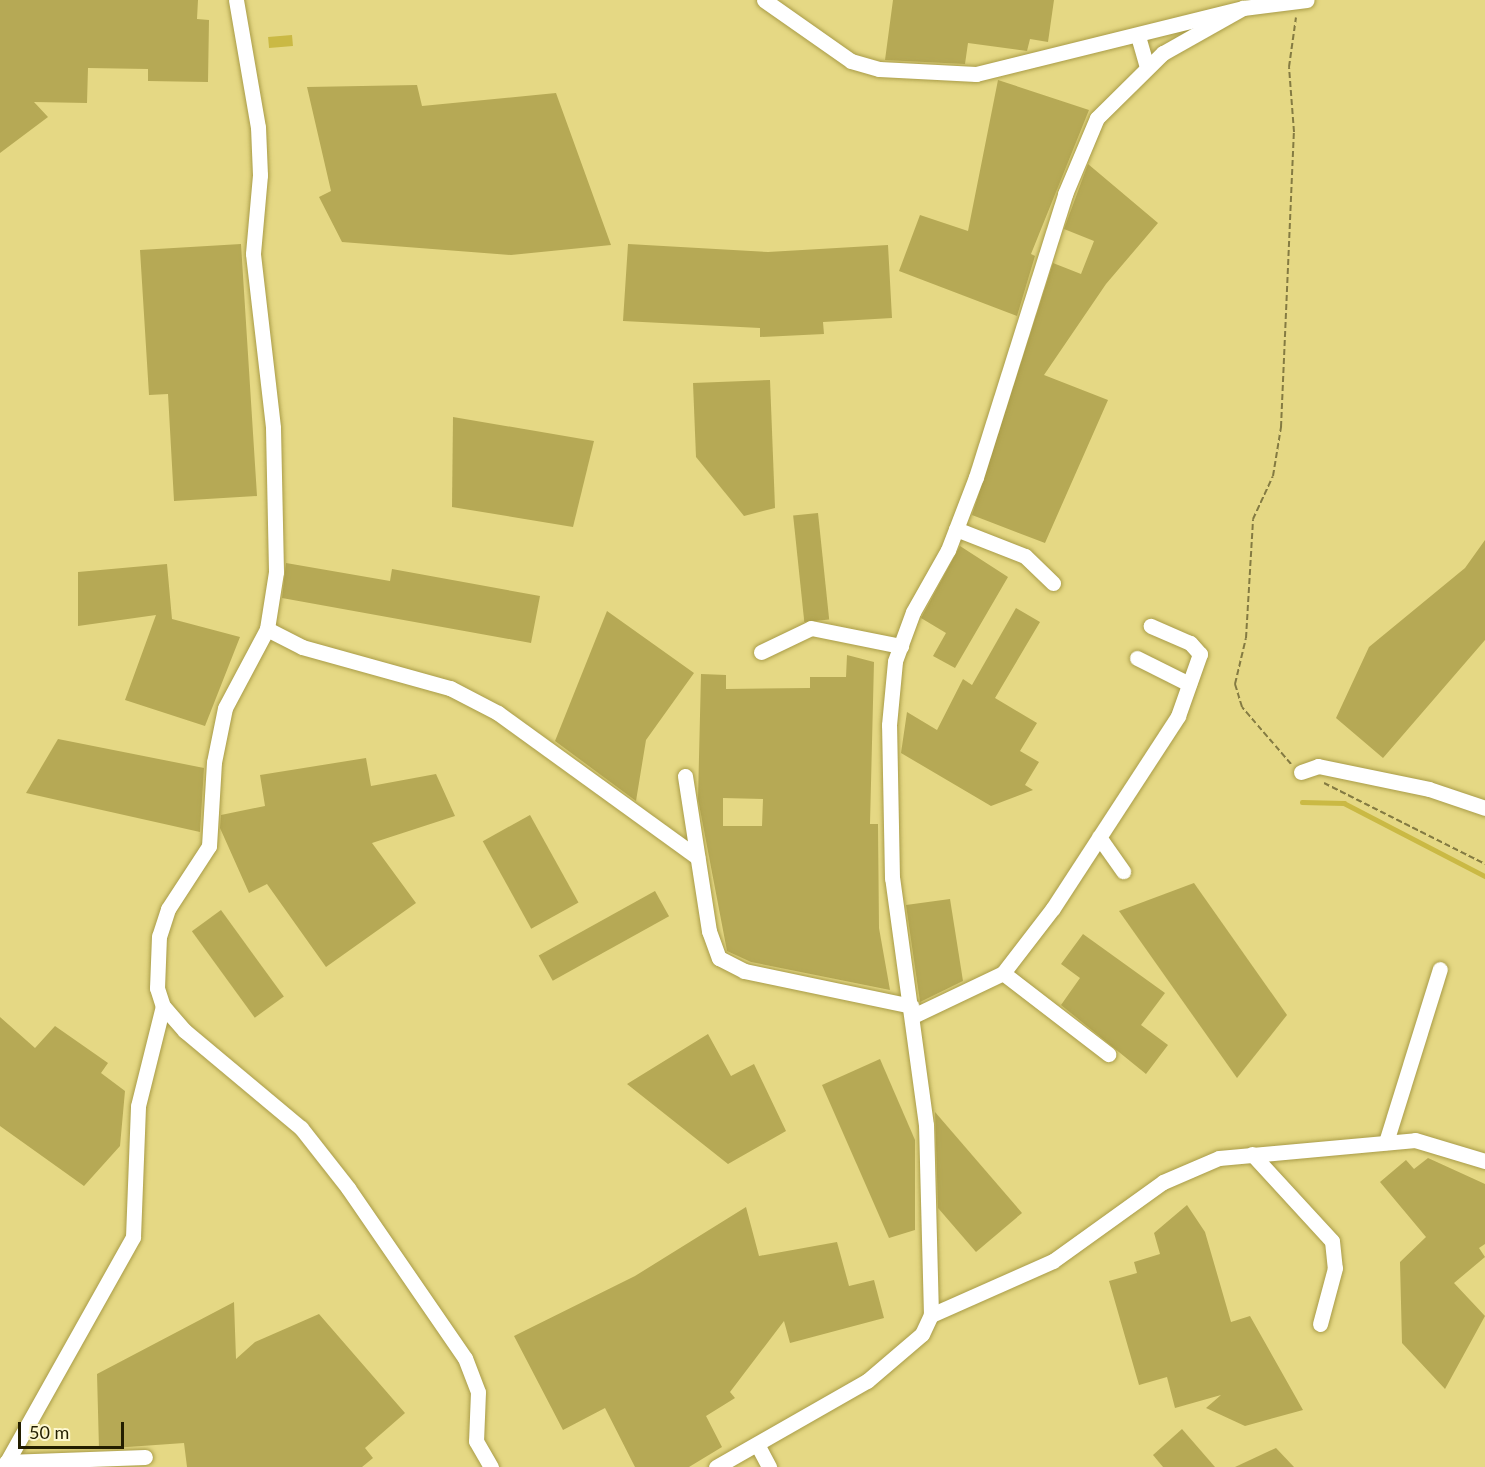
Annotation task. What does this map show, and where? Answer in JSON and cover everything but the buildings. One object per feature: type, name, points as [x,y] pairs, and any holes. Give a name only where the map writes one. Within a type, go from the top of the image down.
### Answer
[{"type":"street","points":[[236,0],[258,127],[260,175],[253,254],[279,508],[267,629],[225,708],[214,762],[209,846],[168,909],[159,936],[157,988],[163,1006],[185,1031],[301,1128],[348,1188],[465,1359],[478,1392],[476,1441],[491,1467]]},
{"type":"street","points":[[764,0],[823,46],[879,69],[976,74],[1138,36],[1243,8],[1303,0]]},
{"type":"street","points":[[716,1467],[758,1446],[867,1381],[922,1334],[931,1315],[926,1125],[892,878],[889,725],[900,646],[956,529],[1081,149],[1097,118],[1147,67],[1243,8]]},
{"type":"street","points":[[1138,36],[1147,67]]},
{"type":"street","points":[[956,529],[1025,556],[1053,583]]},
{"type":"street","points":[[685,776],[708,931],[718,958],[727,964],[912,1011],[1004,973],[1099,837],[1178,716],[1198,647],[1151,626]]},
{"type":"street","points":[[761,652],[811,628],[900,646]]},
{"type":"street","points":[[267,629],[302,647],[450,688],[498,713],[697,857]]},
{"type":"street","points":[[1137,658],[1189,684]]},
{"type":"street","points":[[1300,772],[1318,766],[1429,789],[1485,808]]},
{"type":"street","points":[[1099,837],[1123,871]]},
{"type":"street","points":[[1386,1142],[1440,969]]},
{"type":"street","points":[[1004,973],[1108,1054]]},
{"type":"street","points":[[5,1465],[133,1237],[138,1106],[163,1006]]},
{"type":"street","points":[[931,1315],[1053,1261],[1163,1182],[1219,1158],[1415,1140],[1485,1161]]},
{"type":"street","points":[[1252,1154],[1332,1241],[1335,1268],[1320,1324]]},
{"type":"street","points":[[758,1446],[769,1467]]},
{"type":"street","points":[[5,1465],[145,1457]]},
{"type":"path","points":[[1303,0],[1289,67],[1294,132],[1281,427],[1273,476],[1253,519],[1246,638],[1235,684],[1242,707],[1300,772],[1485,864]]},
{"type":"shaded area","points":[[292,35],[293,46],[269,48],[268,37]]},
{"type":"waterway","points":[[1302,802],[1344,803],[1485,876]]}]
